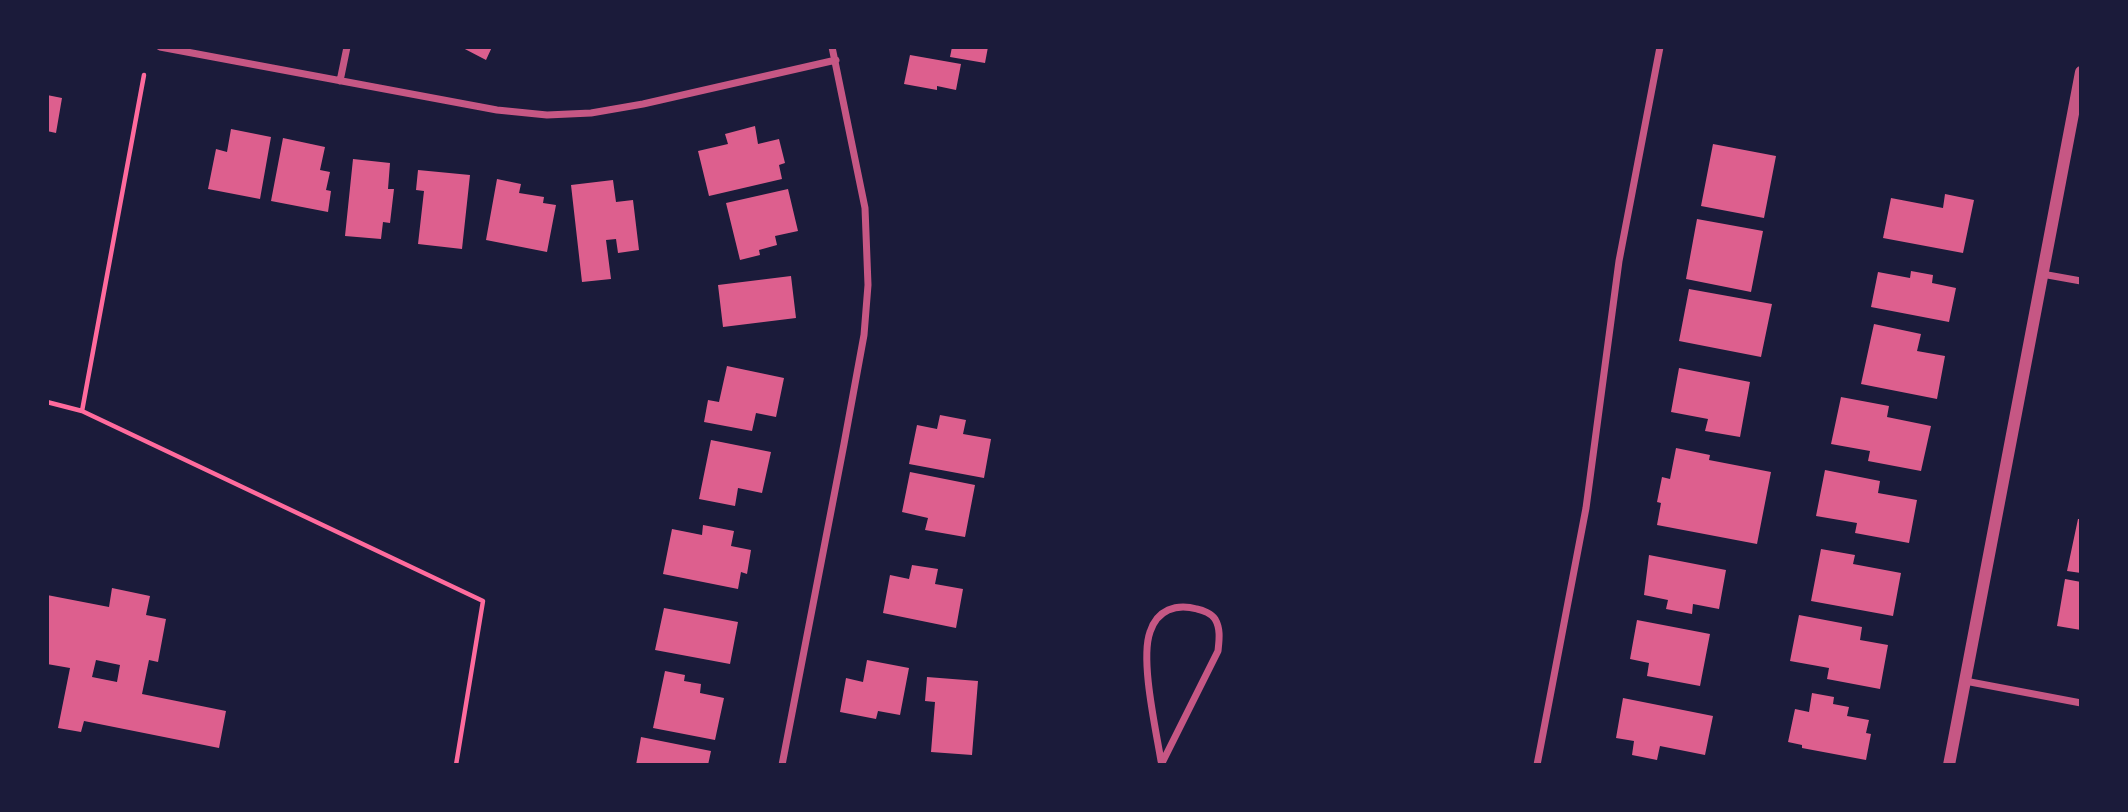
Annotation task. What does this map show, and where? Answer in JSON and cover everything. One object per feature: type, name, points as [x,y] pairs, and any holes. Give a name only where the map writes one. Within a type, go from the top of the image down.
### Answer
[{"type":"street","points":[[160,47],[497,110],[547,115],[591,113],[643,104],[836,60]]},
{"type":"street","points":[[340,81],[347,47]]},
{"type":"street","points":[[782,765],[864,335],[868,285],[865,208],[832,47]]},
{"type":"street","points":[[1538,765],[1586,508],[1619,261],[1661,47]]},
{"type":"street","points":[[1948,765],[2081,72]]},
{"type":"street","points":[[2042,274],[2081,281]]},
{"type":"street","points":[[1174,606],[1190,607],[1205,611],[1215,619],[1220,636],[1218,651],[1161,763],[1150,692],[1147,647],[1150,631],[1159,615],[1174,606]]},
{"type":"street","points":[[1965,681],[2081,703]]},
{"type":"path","points":[[82,411],[144,75]]},
{"type":"path","points":[[47,402],[82,411],[483,601],[456,765]]},
{"type":"building","points":[[461,47],[492,47],[486,60]]},
{"type":"building","points":[[952,47],[988,47],[985,63],[950,57]]},
{"type":"building","points":[[910,55],[961,64],[956,90],[937,86],[937,90],[904,84]]},
{"type":"building","points":[[47,95],[62,98],[56,133],[47,131]]},
{"type":"building","points":[[755,126],[758,144],[779,139],[785,163],[779,165],[782,179],[709,196],[698,151],[728,144],[725,134]]},
{"type":"building","points":[[231,129],[271,137],[260,199],[208,189],[216,149],[227,152]]},
{"type":"building","points":[[283,138],[325,147],[320,170],[330,172],[326,190],[331,191],[328,212],[271,201]]},
{"type":"building","points":[[1713,144],[1776,156],[1764,218],[1701,206]]},
{"type":"building","points":[[353,159],[390,163],[388,189],[394,189],[390,223],[383,222],[381,239],[345,236]]},
{"type":"building","points":[[418,170],[470,175],[462,249],[418,244],[424,191],[416,190]]},
{"type":"building","points":[[497,179],[521,184],[519,193],[544,197],[543,203],[556,205],[547,252],[486,240]]},
{"type":"building","points":[[613,180],[616,202],[633,200],[639,250],[618,253],[616,239],[606,240],[611,279],[582,282],[571,185]]},
{"type":"building","points":[[788,189],[798,231],[775,236],[777,245],[759,250],[760,255],[740,260],[726,203]]},
{"type":"building","points":[[1945,194],[1974,200],[1963,253],[1883,238],[1891,198],[1943,208]]},
{"type":"building","points":[[1697,219],[1763,231],[1751,292],[1686,279]]},
{"type":"building","points":[[1911,271],[1933,275],[1932,283],[1956,288],[1949,322],[1871,307],[1878,272],[1910,278]]},
{"type":"building","points":[[791,276],[796,318],[723,327],[718,285]]},
{"type":"building","points":[[1689,289],[1772,304],[1761,357],[1679,341]]},
{"type":"building","points":[[1874,324],[1921,334],[1917,351],[1945,356],[1937,399],[1861,384]]},
{"type":"building","points":[[727,366],[784,378],[776,417],[756,413],[752,431],[704,422],[708,400],[719,402]]},
{"type":"building","points":[[1679,368],[1750,382],[1740,437],[1705,431],[1708,419],[1671,412]]},
{"type":"building","points":[[1841,397],[1889,406],[1887,417],[1931,426],[1921,471],[1868,461],[1870,451],[1831,444]]},
{"type":"building","points":[[940,415],[966,420],[963,434],[991,439],[984,478],[909,464],[917,425],[937,429]]},
{"type":"building","points":[[711,440],[771,452],[762,493],[738,488],[735,506],[699,499]]},
{"type":"building","points":[[1676,448],[1710,455],[1709,460],[1771,472],[1757,544],[1657,525],[1661,503],[1657,502],[1662,477],[1670,479]]},
{"type":"building","points":[[1825,470],[1880,481],[1878,493],[1917,500],[1909,543],[1855,533],[1857,523],[1816,516]]},
{"type":"building","points":[[910,472],[975,485],[965,537],[925,530],[928,518],[902,512]]},
{"type":"building","points":[[2078,519],[2081,519],[2081,573],[2067,571]]},
{"type":"building","points":[[703,525],[734,531],[731,546],[751,550],[747,574],[741,572],[738,589],[663,574],[672,529],[702,535]]},
{"type":"building","points":[[1821,549],[1855,555],[1853,564],[1901,573],[1893,616],[1811,601]]},
{"type":"building","points":[[1649,555],[1726,570],[1719,609],[1693,604],[1692,614],[1666,609],[1668,600],[1644,595]]},
{"type":"building","points":[[912,565],[938,569],[935,584],[963,589],[956,628],[883,613],[890,575],[909,579]]},
{"type":"building","points":[[2065,579],[2081,582],[2081,630],[2057,626]]},
{"type":"building","points":[[112,588],[150,596],[146,615],[166,619],[158,662],[149,660],[142,694],[226,711],[219,748],[84,721],[81,732],[58,728],[70,668],[47,664],[47,595],[109,607]],"holes":[[[96,660],[120,665],[117,682],[92,677]]]},
{"type":"building","points":[[664,608],[738,622],[730,664],[655,650]]},
{"type":"building","points":[[1799,615],[1862,627],[1860,640],[1888,645],[1880,689],[1827,679],[1829,668],[1790,661]]},
{"type":"building","points":[[1637,620],[1710,634],[1700,686],[1647,676],[1649,663],[1630,659]]},
{"type":"building","points":[[867,660],[909,668],[900,715],[878,711],[876,719],[840,712],[846,678],[863,682]]},
{"type":"building","points":[[665,671],[685,675],[684,681],[701,684],[700,693],[724,698],[715,740],[653,728]]},
{"type":"building","points":[[927,677],[978,681],[972,755],[931,752],[935,702],[925,701]]},
{"type":"building","points":[[1812,693],[1834,697],[1833,704],[1849,707],[1847,716],[1869,720],[1866,733],[1871,734],[1866,760],[1802,748],[1802,745],[1788,742],[1795,709],[1809,712]]},
{"type":"building","points":[[1623,698],[1713,716],[1705,755],[1660,746],[1657,760],[1632,755],[1634,741],[1616,738]]},
{"type":"building","points":[[641,737],[711,751],[708,765],[636,765]]}]
